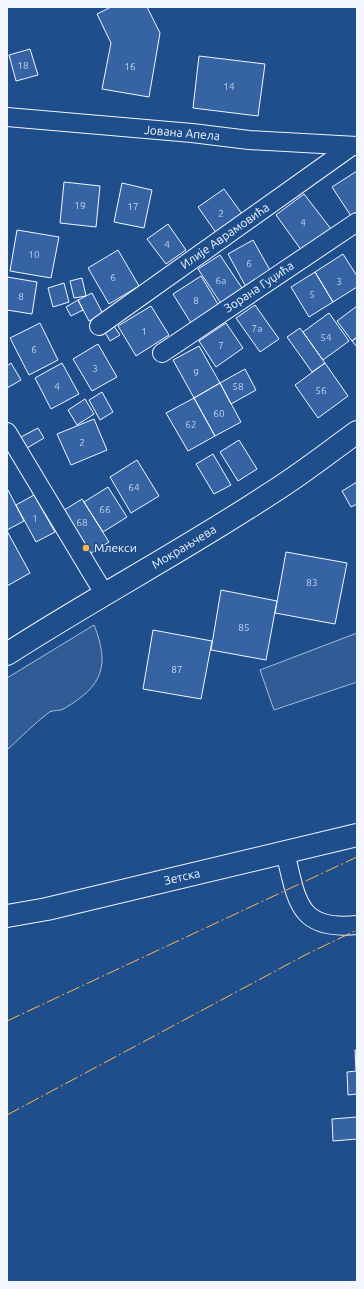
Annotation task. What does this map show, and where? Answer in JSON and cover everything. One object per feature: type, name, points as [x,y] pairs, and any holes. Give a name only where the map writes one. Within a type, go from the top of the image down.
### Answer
[{"type":"street","name":"Јована Апела","points":[[7,117],[192,133],[249,140],[354,146]]},
{"type":"street","name":"Илије Аврамовића","points":[[99,326],[354,146]]},
{"type":"street","name":"Зорана Гуџића","points":[[162,353],[357,222]]},
{"type":"street","points":[[7,432],[105,595]]},
{"type":"street","name":"Мокрањчева","points":[[7,654],[67,615],[105,595],[269,495],[357,432]]},
{"type":"street","name":"Зетска","points":[[7,916],[47,909],[357,835]]},
{"type":"street","points":[[285,852],[297,902],[304,911],[314,920],[327,925],[340,927],[357,925]]},
{"type":"shaded area","points":[[94,625],[102,652],[100,673],[95,683],[78,700],[63,709],[48,713],[7,750],[7,678]]},
{"type":"shaded area","points":[[357,633],[357,682],[274,710],[260,670]]},
{"type":"building","points":[[111,7],[147,7],[160,33],[149,97],[102,89],[111,43],[97,14]]},
{"type":"building","points":[[30,49],[38,75],[16,81],[9,55]]},
{"type":"building","points":[[199,56],[265,64],[258,116],[193,108]]},
{"type":"building","points":[[357,171],[357,212],[351,216],[332,187]]},
{"type":"building","points":[[64,182],[100,186],[96,227],[60,223]]},
{"type":"building","points":[[122,183],[152,190],[144,228],[114,222]]},
{"type":"building","points":[[224,189],[245,218],[219,237],[198,207]]},
{"type":"building","points":[[304,194],[331,229],[302,251],[276,215]]},
{"type":"building","points":[[168,224],[186,250],[166,264],[147,239]]},
{"type":"building","points":[[17,230],[59,237],[51,278],[10,271]]},
{"type":"building","points":[[253,240],[271,272],[246,287],[228,254]]},
{"type":"building","points":[[118,250],[139,286],[109,304],[88,268]]},
{"type":"building","points":[[343,254],[357,276],[357,287],[333,302],[315,272]]},
{"type":"building","points":[[220,255],[244,291],[222,305],[198,269]]},
{"type":"building","points":[[315,272],[333,302],[309,317],[291,287]]},
{"type":"building","points":[[201,276],[219,306],[191,323],[173,294]]},
{"type":"building","points":[[7,277],[37,282],[32,314],[7,310]]},
{"type":"building","points":[[82,278],[86,296],[74,298],[70,281]]},
{"type":"building","points":[[64,283],[69,302],[53,307],[48,288]]},
{"type":"building","points":[[92,293],[103,314],[89,321],[78,300]]},
{"type":"building","points":[[78,300],[83,310],[71,316],[66,307]]},
{"type":"building","points":[[255,305],[279,339],[260,352],[236,318]]},
{"type":"building","points":[[151,306],[169,335],[136,356],[118,326]]},
{"type":"building","points":[[357,306],[357,337],[352,341],[337,321]]},
{"type":"building","points":[[329,313],[349,341],[323,360],[303,332]]},
{"type":"building","points":[[40,323],[58,360],[29,375],[10,338]]},
{"type":"building","points":[[112,323],[120,335],[110,341],[103,329]]},
{"type":"building","points":[[226,323],[243,348],[216,367],[199,341]]},
{"type":"building","points":[[300,328],[325,363],[312,372],[287,337]]},
{"type":"building","points":[[357,337],[357,347],[352,341]]},
{"type":"building","points":[[98,344],[117,377],[92,391],[73,359]]},
{"type":"building","points":[[199,346],[220,383],[194,398],[173,360]]},
{"type":"building","points":[[11,363],[21,380],[7,388],[7,366]]},
{"type":"building","points":[[62,363],[79,394],[51,409],[35,378]]},
{"type":"building","points":[[325,363],[348,396],[318,418],[295,385]]},
{"type":"building","points":[[245,369],[256,390],[231,404],[220,383]]},
{"type":"building","points":[[220,383],[241,422],[215,436],[194,398]]},
{"type":"building","points":[[102,392],[113,412],[100,420],[89,400]]},
{"type":"building","points":[[194,398],[215,436],[188,451],[166,413]]},
{"type":"building","points":[[85,399],[94,414],[77,425],[68,410]]},
{"type":"building","points":[[94,419],[107,450],[71,465],[57,434]]},
{"type":"building","points":[[38,428],[44,438],[27,448],[21,437]]},
{"type":"building","points":[[239,440],[257,469],[238,481],[220,452]]},
{"type":"building","points":[[213,454],[231,485],[214,494],[196,464]]},
{"type":"building","points":[[137,460],[159,496],[131,513],[110,477]]},
{"type":"building","points":[[357,482],[357,504],[351,507],[342,491]]},
{"type":"building","points":[[108,487],[127,517],[103,532],[84,502]]},
{"type":"building","points":[[8,490],[24,521],[7,530],[7,491]]},
{"type":"building","points":[[34,495],[55,532],[36,542],[16,505]]},
{"type":"building","points":[[82,499],[109,542],[88,555],[61,512]]},
{"type":"building","points":[[7,531],[30,573],[7,586]]},
{"type":"building","points":[[286,552],[347,563],[335,624],[275,613]]},
{"type":"building","points":[[221,590],[277,601],[266,660],[211,650]]},
{"type":"building","points":[[153,630],[212,641],[201,699],[143,689]]},
{"type":"building","points":[[355,1050],[357,1050],[357,1094],[348,1095],[347,1072],[356,1071]]},
{"type":"building","points":[[357,1117],[357,1139],[333,1141],[332,1119]]},
{"type":"power","points":[[7,1021],[357,857]]},
{"type":"power","points":[[7,1115],[307,954],[357,930]]},
{"type":"place","name":"Млекси","points":[[86,548]]}]
